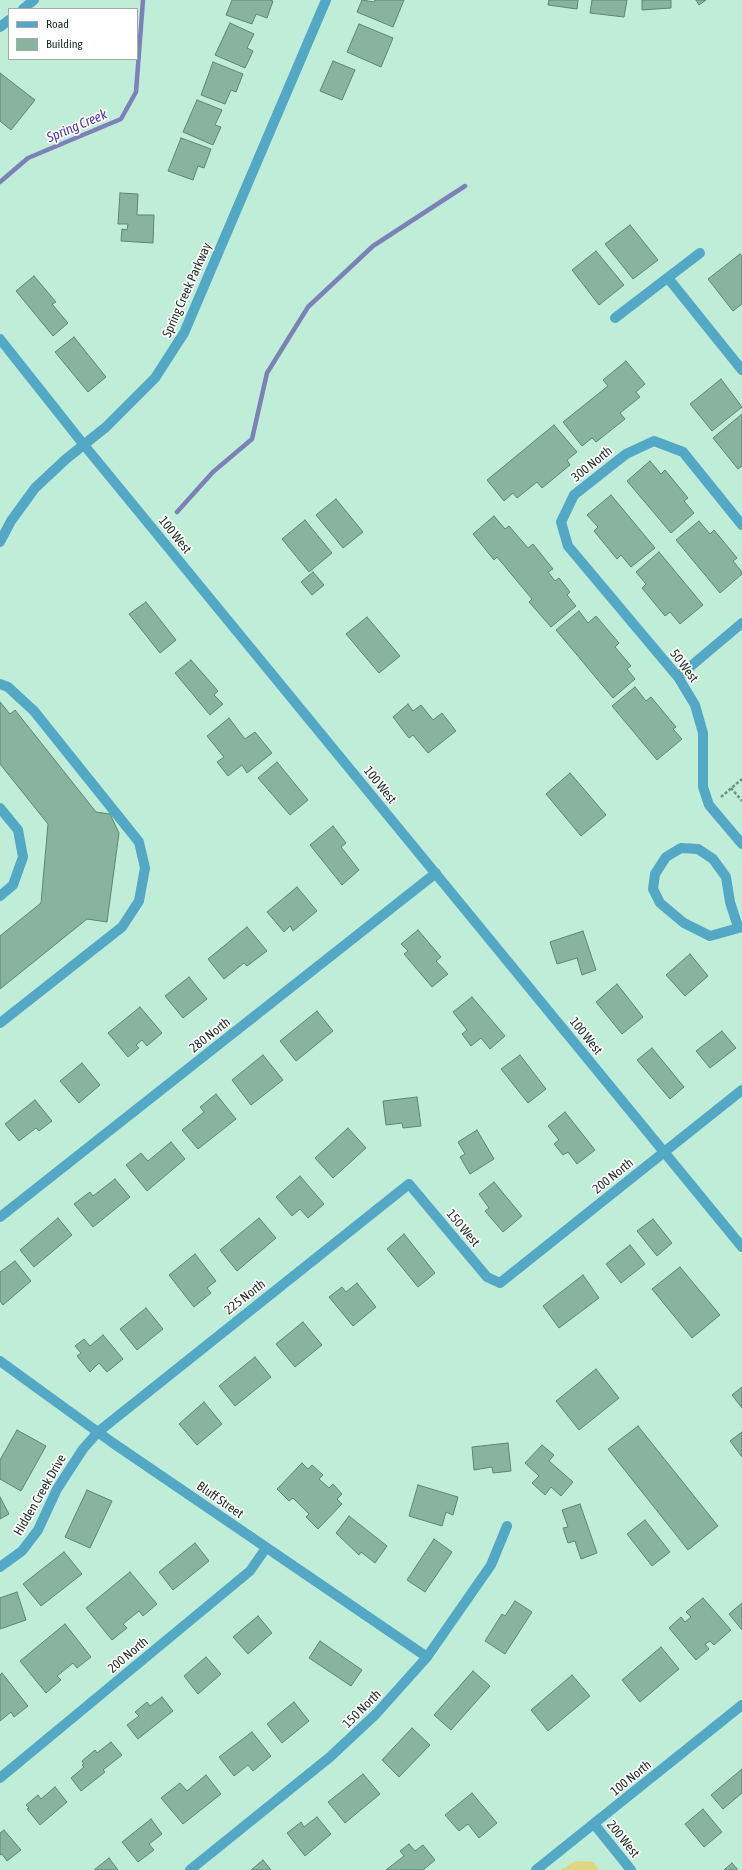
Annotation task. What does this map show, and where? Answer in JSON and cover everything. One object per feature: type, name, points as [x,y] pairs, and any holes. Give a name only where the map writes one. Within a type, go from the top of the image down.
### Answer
[{"type":"street","points":[[24,8],[34,0]]},
{"type":"street","name":"Spring Creek Parkway","points":[[0,542],[11,521],[35,488],[106,427],[155,378],[184,334],[326,0]]},
{"type":"street","points":[[0,27],[8,21]]},
{"type":"street","points":[[615,318],[700,253]]},
{"type":"street","points":[[668,278],[742,370]]},
{"type":"street","name":"100 West","points":[[0,339],[84,445],[742,1247]]},
{"type":"street","name":"300 North","points":[[561,522],[574,495],[626,454],[654,441],[683,452],[742,525]]},
{"type":"street","name":"50 West","points":[[561,522],[568,546],[678,677],[695,705],[703,733],[703,787],[709,805],[742,844]]},
{"type":"street","points":[[678,677],[742,623]]},
{"type":"street","points":[[0,684],[8,687],[34,711],[139,842],[145,868],[139,901],[122,927],[0,1023]]},
{"type":"street","points":[[0,808],[18,830],[23,857],[13,885],[0,896]]},
{"type":"street","points":[[682,848],[698,849],[712,859],[726,877],[730,902],[740,927],[710,936],[684,923],[660,904],[652,889],[655,874],[666,857],[682,848]]},
{"type":"street","name":"280 North","points":[[0,1217],[436,873]]},
{"type":"street","name":"200 North","points":[[500,1283],[742,1090]]},
{"type":"street","name":"150 West","points":[[409,1184],[487,1277],[500,1283]]},
{"type":"street","name":"225 North","points":[[98,1432],[409,1184]]},
{"type":"street","name":"Bluff Street","points":[[0,1361],[98,1432],[427,1657]]},
{"type":"street","name":"Hidden Creek Drive","points":[[0,1567],[22,1551],[38,1530],[57,1489],[83,1449],[98,1432]]},
{"type":"street","name":"150 North","points":[[190,1870],[330,1757],[376,1714],[427,1657],[491,1565],[507,1526]]},
{"type":"street","name":"200 North","points":[[0,1778],[250,1571],[266,1548]]},
{"type":"street","name":"100 North","points":[[536,1870],[742,1705]]},
{"type":"street","name":"200 West","points":[[594,1824],[631,1870]]},
{"type":"path","points":[[721,797],[742,779]]},
{"type":"path","points":[[732,788],[742,801]]},
{"type":"shaded area","points":[[575,1861],[593,1862],[599,1870],[561,1870]]},
{"type":"building","points":[[232,0],[273,1],[267,18],[256,14],[252,24],[226,15]]},
{"type":"building","points":[[362,0],[374,2],[375,0],[404,0],[393,27],[357,12]]},
{"type":"building","points":[[549,0],[578,0],[577,9],[548,5]]},
{"type":"building","points":[[592,0],[627,0],[624,17],[590,13]]},
{"type":"building","points":[[642,0],[671,0],[671,8],[642,10]]},
{"type":"building","points":[[696,0],[706,0],[699,5]]},
{"type":"building","points":[[230,23],[254,34],[247,48],[253,51],[245,68],[215,55]]},
{"type":"building","points":[[359,24],[393,38],[381,67],[347,52]]},
{"type":"building","points":[[333,61],[355,70],[342,100],[320,91]]},
{"type":"building","points":[[213,62],[243,74],[236,92],[231,90],[225,104],[201,95]]},
{"type":"building","points":[[0,73],[35,100],[11,130],[0,121]]},
{"type":"building","points":[[197,100],[222,110],[215,125],[221,127],[213,145],[183,132]]},
{"type":"building","points":[[181,138],[211,149],[204,168],[198,166],[193,180],[168,171]]},
{"type":"building","points":[[120,193],[138,194],[137,215],[154,215],[153,243],[121,241],[122,229],[127,230],[128,224],[118,224]]},
{"type":"building","points":[[630,225],[658,260],[633,279],[605,244]]},
{"type":"building","points":[[596,251],[624,285],[599,305],[572,270]]},
{"type":"building","points":[[740,254],[742,256],[742,304],[733,311],[708,279]]},
{"type":"building","points":[[34,276],[56,302],[52,304],[68,323],[53,336],[16,291]]},
{"type":"building","points":[[74,337],[106,377],[88,392],[55,352]]},
{"type":"building","points":[[626,361],[645,384],[636,392],[640,397],[620,413],[625,419],[596,442],[592,438],[582,446],[563,422],[608,386],[603,380]]},
{"type":"building","points":[[721,379],[742,407],[712,431],[690,404]]},
{"type":"building","points":[[742,414],[742,466],[738,469],[713,438]]},
{"type":"building","points":[[554,425],[577,452],[567,460],[570,465],[542,488],[537,482],[517,498],[513,493],[504,501],[487,480]]},
{"type":"building","points":[[650,461],[661,474],[665,470],[688,498],[684,501],[694,513],[671,533],[627,481]]},
{"type":"building","points":[[611,495],[655,548],[631,567],[621,555],[617,559],[594,531],[598,527],[587,515]]},
{"type":"building","points":[[336,499],[363,532],[343,548],[316,515]]},
{"type":"building","points":[[494,516],[505,529],[509,526],[528,548],[533,544],[553,569],[548,572],[555,581],[559,578],[570,592],[567,595],[576,606],[551,627],[529,602],[532,599],[497,557],[494,560],[473,534]]},
{"type":"building","points":[[305,520],[332,553],[309,572],[282,539]]},
{"type":"building","points":[[699,521],[710,534],[714,530],[737,558],[733,561],[742,572],[742,574],[720,593],[676,540]]},
{"type":"building","points":[[659,552],[703,605],[680,624],[670,612],[665,616],[642,588],[646,584],[636,572]]},
{"type":"building","points":[[313,572],[324,585],[312,595],[301,582]]},
{"type":"building","points":[[146,602],[176,640],[160,653],[129,614]]},
{"type":"building","points":[[579,611],[588,623],[596,616],[619,643],[615,647],[631,666],[627,669],[635,679],[613,698],[556,630]]},
{"type":"building","points":[[367,617],[400,656],[379,673],[346,634]]},
{"type":"building","points":[[191,660],[218,691],[214,695],[223,704],[210,715],[175,673]]},
{"type":"building","points":[[635,687],[646,701],[651,697],[676,727],[673,729],[682,739],[657,760],[612,706]]},
{"type":"building","points":[[0,702],[10,714],[15,710],[96,812],[110,814],[119,833],[107,922],[87,919],[0,989],[0,936],[41,903],[48,824],[0,764]]},
{"type":"building","points":[[408,704],[413,711],[421,705],[433,720],[442,713],[456,731],[428,753],[413,735],[409,738],[393,717]]},
{"type":"building","points":[[229,718],[245,739],[255,732],[272,753],[247,773],[242,765],[228,776],[217,762],[224,757],[207,736]]},
{"type":"building","points":[[277,762],[308,800],[290,815],[258,778]]},
{"type":"building","points":[[570,773],[606,815],[581,836],[546,794]]},
{"type":"building","points":[[333,826],[346,843],[341,847],[359,870],[342,885],[310,845]]},
{"type":"building","points":[[297,887],[317,911],[293,931],[290,926],[284,932],[267,912]]},
{"type":"building","points":[[247,927],[267,951],[247,966],[244,963],[224,979],[208,959]]},
{"type":"building","points":[[418,930],[441,957],[436,961],[448,974],[432,987],[404,954],[408,951],[401,944]]},
{"type":"building","points":[[583,931],[596,970],[582,975],[577,958],[557,964],[550,942]]},
{"type":"building","points":[[690,954],[708,976],[685,996],[666,975]]},
{"type":"building","points":[[189,977],[207,999],[183,1018],[165,996]]},
{"type":"building","points":[[617,984],[643,1017],[622,1034],[596,1002]]},
{"type":"building","points":[[472,997],[505,1036],[490,1049],[481,1038],[471,1046],[462,1034],[467,1030],[453,1012]]},
{"type":"building","points":[[140,1007],[162,1033],[147,1046],[142,1040],[136,1045],[139,1048],[128,1057],[108,1033]]},
{"type":"building","points":[[317,1011],[333,1031],[296,1061],[280,1041]]},
{"type":"building","points":[[722,1031],[736,1048],[710,1068],[696,1051]]},
{"type":"building","points":[[652,1048],[684,1087],[670,1099],[637,1060]]},
{"type":"building","points":[[263,1055],[283,1080],[251,1105],[232,1080]]},
{"type":"building","points":[[520,1055],[546,1089],[528,1103],[501,1069]]},
{"type":"building","points":[[82,1063],[100,1085],[79,1103],[60,1081]]},
{"type":"building","points":[[216,1094],[236,1119],[198,1149],[182,1130],[204,1112],[200,1107]]},
{"type":"building","points":[[417,1097],[421,1126],[403,1128],[402,1123],[386,1125],[383,1101]]},
{"type":"building","points":[[35,1100],[52,1121],[39,1131],[36,1128],[19,1141],[5,1124]]},
{"type":"building","points":[[565,1112],[595,1150],[577,1164],[568,1152],[563,1155],[554,1144],[559,1140],[548,1126]]},
{"type":"building","points":[[348,1128],[366,1148],[333,1178],[315,1158]]},
{"type":"building","points":[[477,1130],[494,1159],[470,1174],[460,1157],[465,1154],[458,1142]]},
{"type":"building","points":[[171,1142],[185,1159],[147,1191],[126,1165],[141,1153],[148,1161]]},
{"type":"building","points":[[300,1176],[324,1204],[308,1218],[300,1209],[292,1216],[276,1197]]},
{"type":"building","points":[[115,1179],[130,1197],[93,1227],[74,1204],[90,1192],[93,1196]]},
{"type":"building","points":[[494,1182],[522,1216],[503,1232],[485,1211],[489,1208],[479,1194]]},
{"type":"building","points":[[58,1218],[72,1235],[34,1267],[20,1250]]},
{"type":"building","points":[[259,1218],[276,1238],[237,1271],[220,1250]]},
{"type":"building","points":[[653,1219],[672,1243],[657,1256],[637,1231]]},
{"type":"building","points":[[404,1234],[435,1273],[418,1287],[387,1249]]},
{"type":"building","points":[[630,1245],[645,1264],[621,1283],[606,1264]]},
{"type":"building","points":[[195,1254],[216,1281],[207,1288],[211,1293],[194,1307],[169,1275]]},
{"type":"building","points":[[15,1261],[31,1281],[3,1305],[0,1301],[0,1272]]},
{"type":"building","points":[[680,1267],[720,1315],[692,1338],[652,1289]]},
{"type":"building","points":[[583,1275],[599,1298],[559,1328],[543,1306]]},
{"type":"building","points":[[357,1283],[376,1307],[353,1326],[329,1297],[342,1287],[346,1292]]},
{"type":"building","points":[[146,1308],[163,1329],[137,1350],[120,1329]]},
{"type":"building","points":[[303,1322],[322,1345],[295,1367],[276,1344]]},
{"type":"building","points":[[103,1335],[123,1359],[107,1372],[99,1363],[90,1372],[77,1356],[81,1353],[75,1346],[84,1339],[90,1346]]},
{"type":"building","points":[[255,1357],[271,1377],[235,1406],[219,1386]]},
{"type":"building","points":[[596,1369],[619,1398],[579,1430],[556,1401]]},
{"type":"building","points":[[742,1387],[742,1408],[732,1395]]},
{"type":"building","points":[[204,1402],[222,1424],[197,1445],[179,1424]]},
{"type":"building","points":[[638,1426],[718,1526],[688,1550],[608,1449]]},
{"type":"building","points":[[17,1430],[46,1446],[21,1491],[0,1479],[0,1460]]},
{"type":"building","points":[[742,1432],[742,1457],[730,1441]]},
{"type":"building","points":[[508,1443],[511,1471],[493,1473],[492,1467],[474,1470],[472,1447]]},
{"type":"building","points":[[542,1445],[554,1455],[549,1461],[573,1482],[561,1496],[551,1487],[545,1495],[532,1483],[539,1476],[525,1463]]},
{"type":"building","points":[[302,1463],[308,1469],[312,1465],[323,1475],[319,1479],[329,1488],[333,1484],[342,1494],[337,1499],[342,1504],[318,1529],[306,1517],[309,1514],[293,1498],[289,1501],[277,1489]]},
{"type":"building","points":[[418,1485],[458,1497],[453,1515],[446,1512],[442,1526],[409,1516]]},
{"type":"building","points":[[87,1490],[112,1501],[90,1548],[65,1537]]},
{"type":"building","points":[[0,1497],[9,1514],[0,1519]]},
{"type":"building","points":[[580,1504],[597,1553],[581,1559],[575,1541],[568,1543],[563,1528],[568,1527],[562,1510]]},
{"type":"building","points":[[349,1516],[387,1546],[375,1563],[361,1552],[359,1555],[336,1533]]},
{"type":"building","points":[[645,1520],[670,1552],[652,1566],[627,1534]]},
{"type":"building","points":[[434,1539],[452,1552],[425,1592],[407,1580]]},
{"type":"building","points":[[195,1543],[209,1561],[173,1590],[159,1572]]},
{"type":"building","points":[[64,1552],[82,1574],[41,1606],[23,1584]]},
{"type":"building","points":[[130,1572],[157,1604],[143,1616],[139,1611],[123,1624],[127,1628],[112,1640],[86,1608]]},
{"type":"building","points":[[17,1592],[26,1620],[0,1629],[0,1598]]},
{"type":"building","points":[[703,1598],[731,1630],[714,1645],[710,1641],[705,1644],[709,1649],[696,1660],[669,1628],[681,1617],[685,1622],[691,1617],[686,1612]]},
{"type":"building","points":[[515,1601],[532,1612],[505,1654],[485,1641],[502,1614],[505,1616]]},
{"type":"building","points":[[742,1603],[742,1630],[729,1614]]},
{"type":"building","points":[[258,1616],[272,1633],[248,1654],[233,1637]]},
{"type":"building","points":[[65,1624],[91,1657],[77,1668],[73,1663],[57,1676],[61,1680],[46,1693],[20,1661]]},
{"type":"building","points":[[320,1641],[362,1670],[351,1686],[309,1658]]},
{"type":"building","points":[[661,1647],[679,1669],[640,1702],[622,1680]]},
{"type":"building","points":[[206,1657],[221,1674],[198,1694],[184,1676]]},
{"type":"building","points":[[473,1671],[490,1686],[451,1730],[434,1715]]},
{"type":"building","points":[[2,1673],[28,1706],[14,1717],[11,1712],[0,1721],[0,1675]]},
{"type":"building","points":[[572,1675],[590,1696],[548,1731],[531,1710]]},
{"type":"building","points":[[162,1697],[173,1711],[138,1739],[127,1725],[139,1716],[135,1712],[147,1702],[150,1706]]},
{"type":"building","points":[[294,1702],[309,1721],[282,1743],[267,1724]]},
{"type":"building","points":[[412,1728],[430,1745],[399,1777],[382,1760]]},
{"type":"building","points":[[252,1732],[271,1756],[253,1771],[248,1765],[234,1776],[219,1757]]},
{"type":"building","points":[[111,1742],[122,1755],[103,1770],[105,1772],[81,1791],[71,1778],[84,1767],[82,1765],[84,1764],[82,1761],[95,1750],[97,1753]]},
{"type":"building","points":[[742,1769],[742,1793],[723,1809],[711,1795]]},
{"type":"building","points":[[363,1774],[380,1794],[345,1823],[328,1802]]},
{"type":"building","points":[[206,1775],[221,1794],[183,1824],[161,1798],[180,1783],[187,1791]]},
{"type":"building","points":[[55,1787],[67,1802],[40,1825],[27,1809],[29,1808],[26,1805],[38,1795],[41,1799]]},
{"type":"building","points":[[472,1793],[497,1823],[479,1838],[468,1824],[459,1831],[445,1815]]},
{"type":"building","points":[[703,1809],[722,1832],[704,1847],[685,1824]]},
{"type":"building","points":[[317,1817],[331,1834],[305,1856],[287,1833],[301,1822],[304,1827]]},
{"type":"building","points":[[151,1819],[162,1834],[149,1844],[154,1850],[138,1862],[122,1842]]},
{"type":"building","points":[[4,1830],[21,1850],[7,1861],[2,1854],[0,1855],[0,1833]]},
{"type":"building","points":[[409,1844],[415,1851],[423,1845],[435,1860],[423,1870],[386,1870],[404,1856],[400,1851]]},
{"type":"building","points":[[109,1858],[118,1870],[94,1870]]},
{"type":"building","points":[[263,1860],[271,1870],[251,1870]]},
{"type":"building","points":[[732,1863],[738,1870],[724,1870]]},
{"type":"waterway","name":"Spring Creek","points":[[0,182],[28,158],[121,119],[136,92],[143,0]]},
{"type":"waterway","points":[[177,512],[213,472],[252,439],[267,373],[308,307],[373,246],[465,186]]}]
